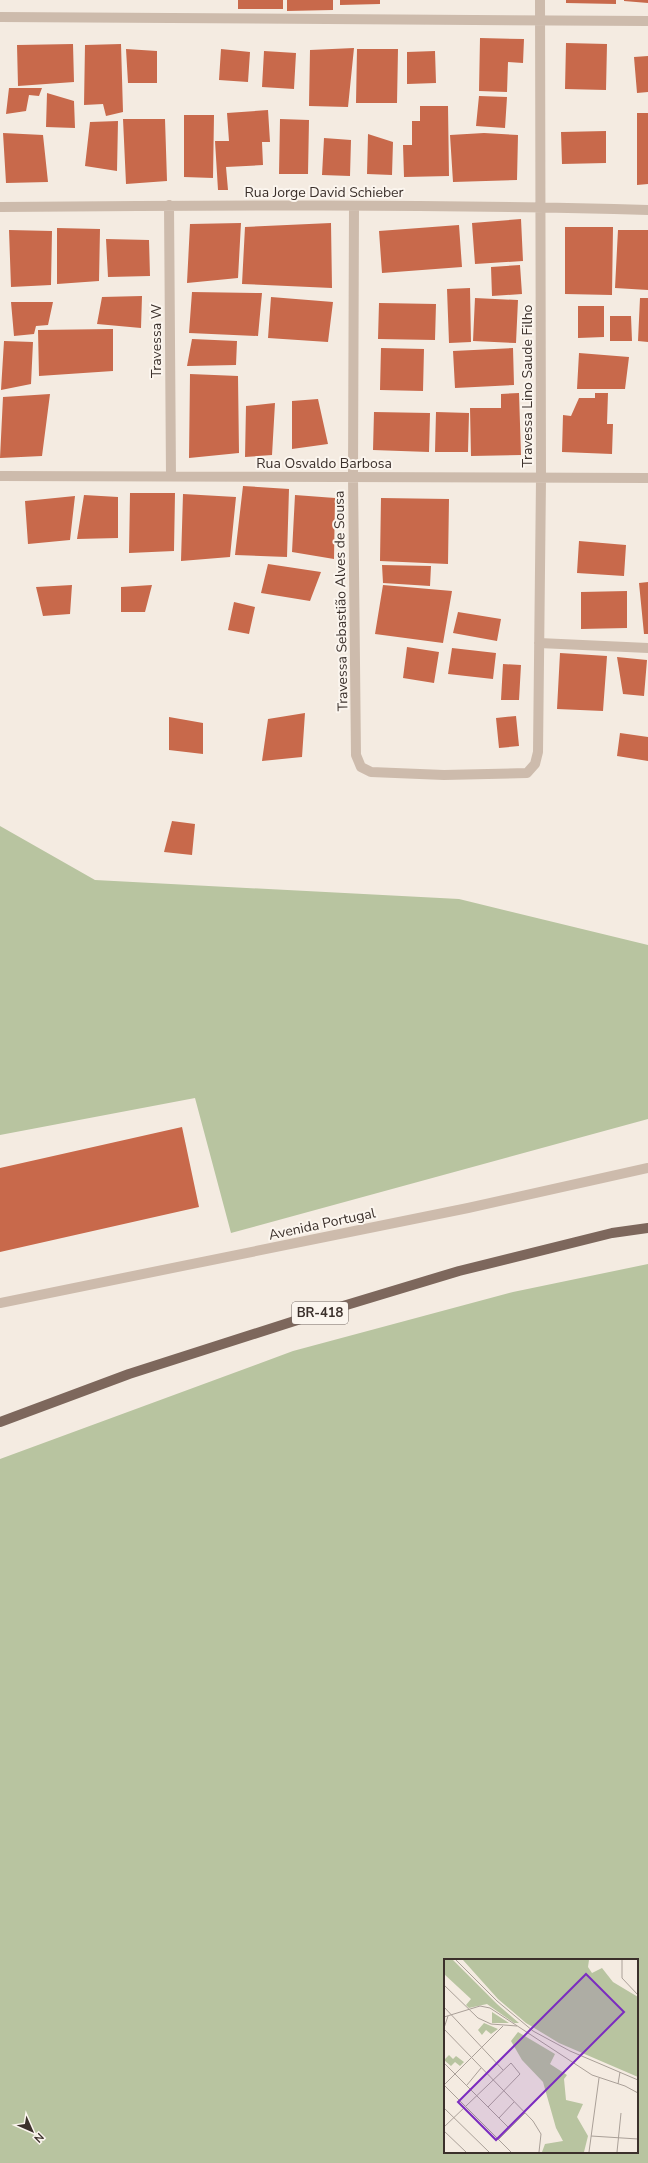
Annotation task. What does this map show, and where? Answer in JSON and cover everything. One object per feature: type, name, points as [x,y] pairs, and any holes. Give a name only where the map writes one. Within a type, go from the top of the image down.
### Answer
[{"type":"main road","name":"BR-418","points":[[0,1422],[129,1374],[318,1314],[459,1272],[612,1233],[648,1228]]},
{"type":"street","name":"Travessa Lino Saude Filho","points":[[538,752],[542,207],[540,0]]},
{"type":"street","points":[[0,17],[648,21]]},
{"type":"street","name":"Rua Jorge David Schieber","points":[[0,208],[169,205],[542,207],[648,210]]},
{"type":"street","name":"Travessa W","points":[[169,205],[171,476]]},
{"type":"street","name":"Travessa Sebastião Alves de Sousa","points":[[354,206],[353,477],[356,755],[361,767],[371,772],[444,776],[527,773],[535,764],[538,752]]},
{"type":"street","name":"Rua Osvaldo Barbosa","points":[[0,476],[541,479],[648,478]]},
{"type":"street","points":[[539,643],[648,648]]},
{"type":"street","name":"Avenida Portugal","points":[[0,1303],[468,1208],[648,1168]]},
{"type":"green space","points":[[0,826],[95,880],[459,899],[648,945],[648,1119],[231,1233],[195,1098],[0,1135]]},
{"type":"green space","points":[[648,1264],[648,2163],[0,2163],[0,1459],[293,1351],[513,1292]]},
{"type":"building","points":[[238,0],[283,0],[283,9],[238,9]]},
{"type":"building","points":[[287,0],[333,0],[333,10],[287,11]]},
{"type":"building","points":[[340,0],[380,0],[380,4],[340,5]]},
{"type":"building","points":[[566,0],[616,0],[616,4],[566,3]]},
{"type":"building","points":[[648,0],[648,3],[624,1]]},
{"type":"building","points":[[480,38],[524,39],[523,63],[508,62],[507,92],[479,91]]},
{"type":"building","points":[[566,43],[607,44],[606,90],[565,89]]},
{"type":"building","points":[[73,44],[74,82],[18,86],[17,45]]},
{"type":"building","points":[[121,44],[123,112],[106,116],[103,104],[84,105],[85,45]]},
{"type":"building","points":[[354,48],[348,107],[309,106],[310,50]]},
{"type":"building","points":[[126,49],[157,51],[157,83],[128,83]]},
{"type":"building","points":[[221,49],[250,52],[248,82],[219,80]]},
{"type":"building","points":[[357,49],[398,49],[397,103],[356,103]]},
{"type":"building","points":[[264,51],[296,53],[294,89],[262,87]]},
{"type":"building","points":[[435,51],[436,83],[407,84],[407,52]]},
{"type":"building","points":[[648,56],[648,92],[637,93],[634,57]]},
{"type":"building","points":[[9,88],[42,88],[39,96],[29,95],[26,111],[6,114]]},
{"type":"building","points":[[47,93],[74,101],[75,128],[46,127]]},
{"type":"building","points":[[479,96],[507,97],[505,128],[476,126]]},
{"type":"building","points":[[420,106],[448,106],[449,176],[404,177],[403,145],[412,145],[412,121],[420,121]]},
{"type":"building","points":[[268,110],[270,142],[262,142],[263,165],[226,167],[228,190],[218,190],[215,141],[229,141],[227,113]]},
{"type":"building","points":[[637,113],[648,113],[648,184],[637,185]]},
{"type":"building","points":[[184,115],[214,115],[213,178],[184,177]]},
{"type":"building","points":[[123,119],[165,119],[167,181],[126,184]]},
{"type":"building","points":[[280,119],[309,120],[308,174],[279,174]]},
{"type":"building","points":[[118,121],[117,171],[85,166],[90,122]]},
{"type":"building","points":[[606,131],[606,163],[562,164],[561,132]]},
{"type":"building","points":[[3,133],[43,135],[48,182],[6,183]]},
{"type":"building","points":[[484,133],[518,135],[517,180],[453,182],[450,135]]},
{"type":"building","points":[[368,134],[393,142],[392,175],[367,174]]},
{"type":"building","points":[[324,138],[351,140],[350,176],[322,175]]},
{"type":"building","points":[[521,219],[523,261],[475,264],[472,223]]},
{"type":"building","points":[[241,223],[238,278],[187,283],[190,224]]},
{"type":"building","points":[[331,223],[332,288],[242,284],[245,227]]},
{"type":"building","points":[[459,225],[462,267],[382,273],[379,231]]},
{"type":"building","points":[[565,227],[613,227],[612,295],[565,294]]},
{"type":"building","points":[[57,228],[100,229],[99,281],[57,284]]},
{"type":"building","points":[[9,230],[52,231],[51,285],[11,287]]},
{"type":"building","points":[[618,230],[648,230],[648,290],[615,288]]},
{"type":"building","points":[[106,239],[149,240],[150,276],[108,277]]},
{"type":"building","points":[[520,265],[522,294],[492,296],[491,267]]},
{"type":"building","points":[[470,288],[471,342],[449,343],[447,289]]},
{"type":"building","points":[[192,292],[262,293],[258,336],[189,333]]},
{"type":"building","points":[[142,296],[141,328],[97,324],[102,297]]},
{"type":"building","points":[[271,297],[333,302],[328,342],[268,338]]},
{"type":"building","points":[[475,298],[518,300],[516,343],[473,341]]},
{"type":"building","points":[[640,298],[648,298],[648,342],[638,341]]},
{"type":"building","points":[[11,302],[53,302],[48,325],[36,326],[34,334],[14,336]]},
{"type":"building","points":[[379,303],[436,304],[435,340],[378,339]]},
{"type":"building","points":[[578,306],[604,306],[604,337],[578,338]]},
{"type":"building","points":[[610,316],[631,316],[632,341],[610,341]]},
{"type":"building","points":[[113,329],[113,371],[39,376],[38,330]]},
{"type":"building","points":[[192,339],[237,341],[236,365],[187,366]]},
{"type":"building","points":[[4,341],[33,342],[31,384],[1,390]]},
{"type":"building","points":[[381,348],[424,349],[423,391],[380,390]]},
{"type":"building","points":[[513,348],[514,385],[455,388],[453,351]]},
{"type":"building","points":[[579,353],[629,357],[625,389],[577,389]]},
{"type":"building","points":[[190,374],[238,376],[239,453],[189,458]]},
{"type":"building","points":[[519,393],[521,455],[471,456],[470,408],[501,408],[501,394]]},
{"type":"building","points":[[595,393],[608,393],[607,424],[613,424],[612,454],[562,452],[563,415],[571,416],[579,398],[595,398]]},
{"type":"building","points":[[50,394],[42,456],[0,458],[3,397]]},
{"type":"building","points":[[318,399],[328,444],[292,449],[292,401]]},
{"type":"building","points":[[275,403],[272,455],[245,457],[246,406]]},
{"type":"building","points":[[374,412],[430,413],[429,452],[373,450]]},
{"type":"building","points":[[436,412],[469,413],[468,452],[435,452]]},
{"type":"building","points":[[243,486],[289,489],[287,557],[235,555]]},
{"type":"building","points":[[130,493],[175,493],[174,551],[129,553]]},
{"type":"building","points":[[183,494],[236,497],[230,557],[181,561]]},
{"type":"building","points":[[84,495],[118,497],[118,538],[77,539]]},
{"type":"building","points":[[295,495],[335,498],[334,559],[292,552]]},
{"type":"building","points":[[75,496],[70,540],[28,544],[25,501]]},
{"type":"building","points":[[381,498],[449,499],[448,564],[380,561]]},
{"type":"building","points":[[579,541],[626,545],[624,576],[577,573]]},
{"type":"building","points":[[268,564],[321,572],[310,601],[261,593]]},
{"type":"building","points":[[382,565],[431,566],[430,586],[383,583]]},
{"type":"building","points":[[648,582],[648,634],[644,634],[639,583]]},
{"type":"building","points":[[72,585],[70,614],[43,616],[36,587]]},
{"type":"building","points":[[152,585],[145,612],[121,612],[121,587]]},
{"type":"building","points":[[383,585],[452,591],[443,643],[375,634]]},
{"type":"building","points":[[627,591],[627,628],[581,629],[581,592]]},
{"type":"building","points":[[234,602],[255,607],[249,634],[228,630]]},
{"type":"building","points":[[458,612],[501,619],[497,641],[453,633]]},
{"type":"building","points":[[407,647],[439,652],[434,683],[403,678]]},
{"type":"building","points":[[452,648],[496,653],[493,679],[448,674]]},
{"type":"building","points":[[560,653],[607,656],[603,711],[557,709]]},
{"type":"building","points":[[617,657],[647,660],[644,696],[623,694]]},
{"type":"building","points":[[503,664],[521,665],[519,700],[501,700]]},
{"type":"building","points":[[305,713],[302,757],[262,761],[268,719]]},
{"type":"building","points":[[516,716],[519,746],[499,748],[496,718]]},
{"type":"building","points":[[169,717],[203,723],[203,754],[169,750]]},
{"type":"building","points":[[620,733],[648,737],[648,761],[617,756]]},
{"type":"building","points":[[172,821],[195,824],[192,855],[164,852]]},
{"type":"building","points":[[182,1127],[199,1207],[0,1252],[0,1168]]}]
